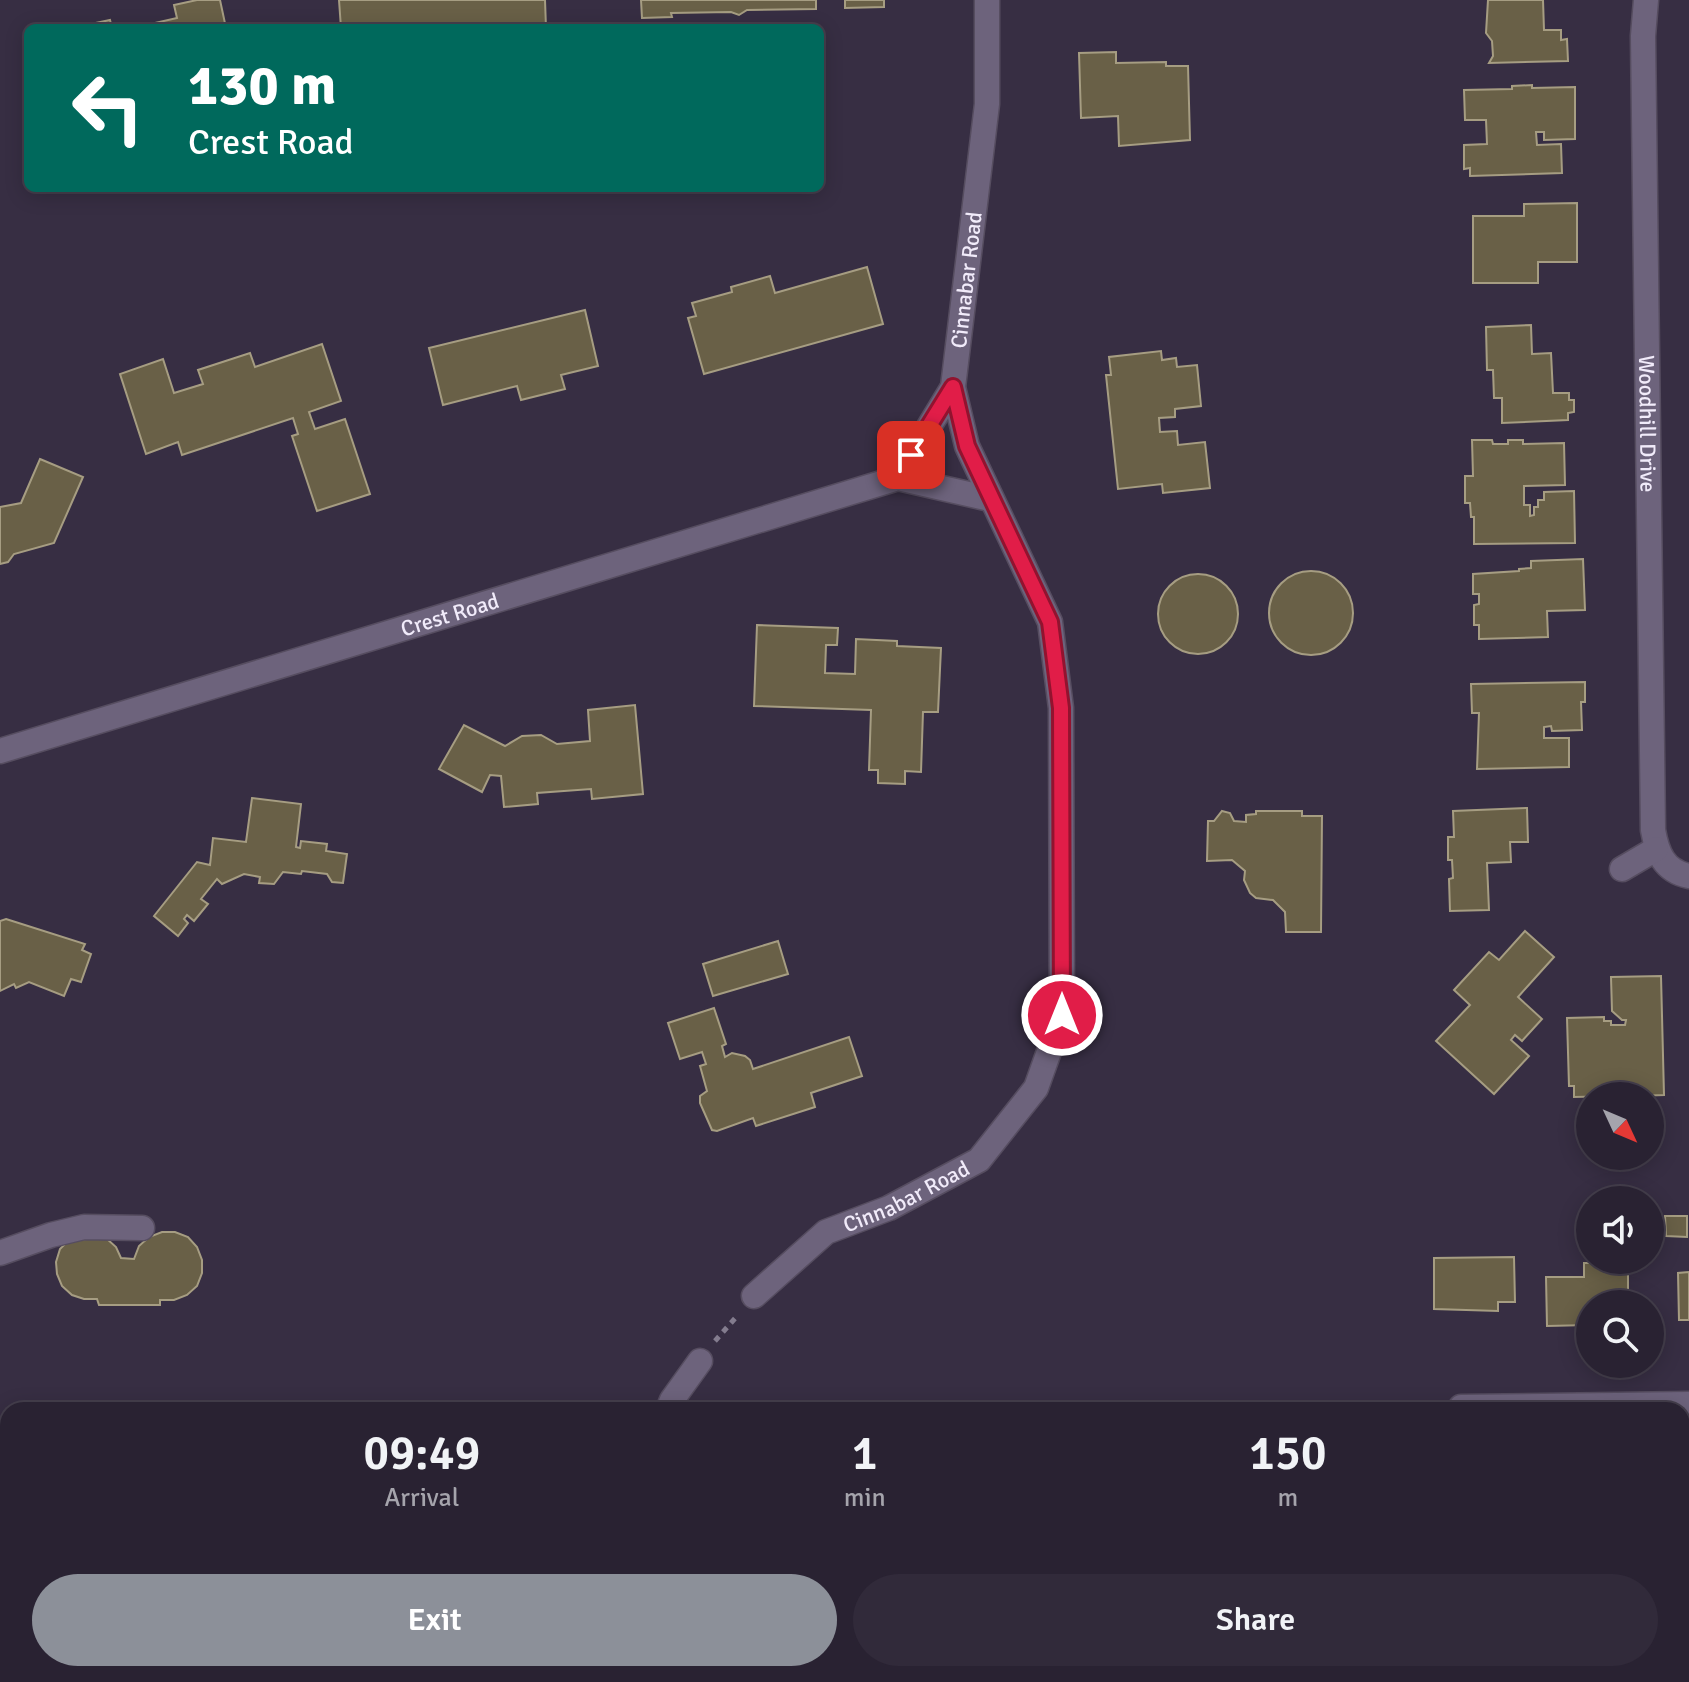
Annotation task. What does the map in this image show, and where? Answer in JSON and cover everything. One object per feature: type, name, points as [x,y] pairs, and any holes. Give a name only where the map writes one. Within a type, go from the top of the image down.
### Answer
[{"type":"street","name":"Cinnabar Road","points":[[754,1296],[826,1232],[889,1208],[979,1160],[1036,1088],[1062,1015],[1061,708],[1050,622],[967,446],[953,387],[987,104],[987,0]]},
{"type":"street","name":"Woodhill Drive","points":[[1646,0],[1643,36],[1653,830],[1656,849]]},
{"type":"street","points":[[898,478],[953,387]]},
{"type":"street","name":"Crest Road","points":[[0,751],[898,478],[990,499]]},
{"type":"street","points":[[1622,869],[1656,849],[1665,864],[1679,874],[1689,876]]},
{"type":"street","points":[[0,1253],[84,1227],[142,1228]]},
{"type":"street","points":[[671,1402],[700,1361]]},
{"type":"path","points":[[700,1361],[754,1296]]},
{"type":"building","points":[[197,0],[220,0],[225,24],[151,24],[177,18],[174,5]]},
{"type":"building","points":[[339,0],[545,0],[546,24],[341,24]]},
{"type":"building","points":[[641,0],[816,0],[816,9],[747,10],[739,15],[731,12],[671,13],[672,17],[642,18]]},
{"type":"building","points":[[845,0],[884,0],[884,7],[845,8]]},
{"type":"building","points":[[1488,0],[1543,0],[1544,30],[1561,30],[1561,40],[1567,39],[1568,61],[1489,63],[1493,56],[1492,41],[1486,33]]},
{"type":"building","points":[[1116,52],[1116,63],[1166,62],[1166,66],[1188,66],[1190,140],[1119,146],[1118,116],[1081,118],[1079,53]]},
{"type":"building","points":[[1532,85],[1532,88],[1575,87],[1575,139],[1544,140],[1544,132],[1536,132],[1537,145],[1561,144],[1562,173],[1470,176],[1470,168],[1464,169],[1464,145],[1487,144],[1486,120],[1465,120],[1464,90],[1512,89],[1512,86]]},
{"type":"building","points":[[1577,203],[1577,262],[1538,262],[1538,283],[1473,283],[1473,216],[1524,216],[1524,204]]},
{"type":"building","points":[[867,267],[883,324],[704,374],[688,318],[696,316],[692,303],[732,292],[731,287],[770,276],[775,293]]},
{"type":"building","points":[[585,310],[598,366],[561,375],[565,389],[521,400],[517,386],[443,405],[429,348]]},
{"type":"building","points":[[1531,325],[1532,354],[1551,353],[1553,393],[1569,393],[1569,400],[1574,400],[1574,412],[1568,413],[1568,420],[1502,423],[1502,398],[1494,398],[1493,370],[1487,370],[1486,327]]},
{"type":"building","points":[[322,344],[341,401],[309,412],[315,429],[345,419],[370,494],[317,511],[292,436],[298,434],[293,418],[182,455],[178,442],[146,454],[120,374],[163,359],[174,393],[203,384],[198,370],[250,353],[255,367]]},
{"type":"building","points":[[1161,351],[1162,360],[1176,358],[1177,367],[1197,365],[1201,406],[1175,409],[1175,417],[1159,418],[1160,432],[1177,431],[1178,445],[1205,442],[1210,488],[1163,493],[1162,484],[1118,489],[1106,375],[1111,375],[1109,357]]},
{"type":"building","points":[[1472,440],[1492,440],[1493,444],[1508,444],[1508,440],[1523,440],[1523,444],[1564,443],[1565,485],[1524,486],[1524,505],[1530,505],[1530,516],[1534,515],[1538,500],[1544,500],[1544,492],[1574,491],[1575,543],[1474,544],[1474,517],[1471,517],[1470,503],[1465,503],[1465,476],[1473,476]]},
{"type":"building","points":[[40,459],[83,477],[54,543],[14,554],[8,562],[0,564],[0,507],[21,503]]},
{"type":"building","points":[[1583,559],[1585,610],[1547,611],[1548,637],[1479,639],[1479,625],[1474,625],[1474,605],[1479,604],[1479,594],[1473,594],[1473,574],[1519,571],[1531,568],[1531,561]]},
{"type":"building","points":[[1311,571],[1334,578],[1346,590],[1353,613],[1346,636],[1334,648],[1311,655],[1288,648],[1276,636],[1269,613],[1276,590],[1288,578]]},
{"type":"building","points":[[1198,574],[1213,577],[1226,586],[1235,599],[1238,614],[1235,629],[1226,642],[1213,651],[1198,654],[1183,651],[1170,642],[1161,629],[1158,614],[1161,599],[1170,586],[1183,577]]},
{"type":"building","points":[[757,625],[838,628],[837,645],[826,645],[825,673],[855,674],[856,639],[897,641],[897,646],[941,648],[938,712],[923,712],[921,772],[905,771],[905,784],[878,783],[878,770],[869,770],[871,710],[754,706]]},
{"type":"building","points":[[1585,682],[1585,702],[1581,702],[1582,730],[1552,731],[1551,726],[1544,727],[1544,738],[1569,738],[1569,767],[1477,769],[1479,713],[1472,713],[1471,684]]},
{"type":"building","points":[[635,705],[643,794],[592,799],[591,789],[537,793],[538,804],[504,807],[501,776],[490,775],[482,792],[439,769],[464,725],[505,746],[522,736],[541,735],[557,744],[590,741],[588,710]]},
{"type":"building","points":[[252,798],[301,804],[296,847],[300,848],[301,841],[327,844],[326,851],[347,854],[343,883],[332,882],[327,874],[302,871],[301,874],[283,872],[274,884],[259,883],[260,877],[244,874],[222,884],[217,879],[201,899],[208,904],[194,921],[187,915],[184,919],[188,923],[178,936],[154,916],[197,862],[210,865],[213,838],[246,842]]},
{"type":"building","points":[[1527,808],[1528,842],[1510,842],[1511,862],[1487,863],[1489,910],[1450,911],[1449,879],[1453,878],[1452,860],[1448,860],[1448,837],[1454,837],[1453,811]]},
{"type":"building","points":[[1222,811],[1230,813],[1234,821],[1246,822],[1246,815],[1256,814],[1256,811],[1302,811],[1302,816],[1322,816],[1321,932],[1286,932],[1285,912],[1273,900],[1256,898],[1250,893],[1244,880],[1245,871],[1232,860],[1207,861],[1208,821],[1214,821]]},
{"type":"building","points":[[6,919],[85,944],[82,950],[91,954],[81,982],[71,979],[64,996],[29,982],[16,988],[14,984],[0,991],[0,921]]},
{"type":"building","points":[[1525,931],[1554,957],[1518,997],[1542,1019],[1522,1041],[1515,1035],[1511,1040],[1529,1056],[1494,1094],[1436,1041],[1470,1005],[1454,990],[1489,952],[1499,960]]},
{"type":"building","points":[[778,941],[788,974],[713,996],[703,964]]},
{"type":"building","points":[[1661,976],[1664,1082],[1576,1082],[1574,1097],[1574,1086],[1569,1086],[1567,1018],[1604,1017],[1604,1021],[1611,1021],[1611,1025],[1625,1025],[1626,1020],[1612,1011],[1611,977]]},
{"type":"building","points":[[714,1008],[726,1044],[722,1046],[725,1057],[732,1053],[745,1056],[753,1069],[849,1037],[862,1076],[811,1093],[815,1107],[756,1126],[753,1118],[712,1130],[700,1103],[700,1096],[707,1091],[700,1066],[706,1064],[702,1052],[680,1059],[668,1023]]},
{"type":"building","points":[[1665,1216],[1687,1216],[1687,1237],[1666,1236]]},
{"type":"building","points":[[162,1232],[175,1232],[188,1237],[197,1247],[202,1260],[202,1273],[197,1286],[187,1295],[174,1300],[160,1300],[160,1305],[99,1305],[97,1299],[72,1295],[62,1286],[56,1262],[60,1249],[69,1240],[106,1238],[116,1247],[121,1258],[134,1259],[139,1246],[149,1237]]},
{"type":"building","points":[[1514,1257],[1515,1302],[1498,1302],[1498,1311],[1434,1309],[1434,1258]]},
{"type":"building","points":[[1689,1272],[1689,1320],[1679,1320],[1678,1273]]},
{"type":"building","points":[[1584,1274],[1628,1274],[1628,1290],[1576,1290],[1576,1325],[1547,1326],[1546,1277],[1584,1277]]},
{"type":"route","points":[[911,455],[953,387],[967,446],[1050,622],[1061,708],[1062,1015]]}]
